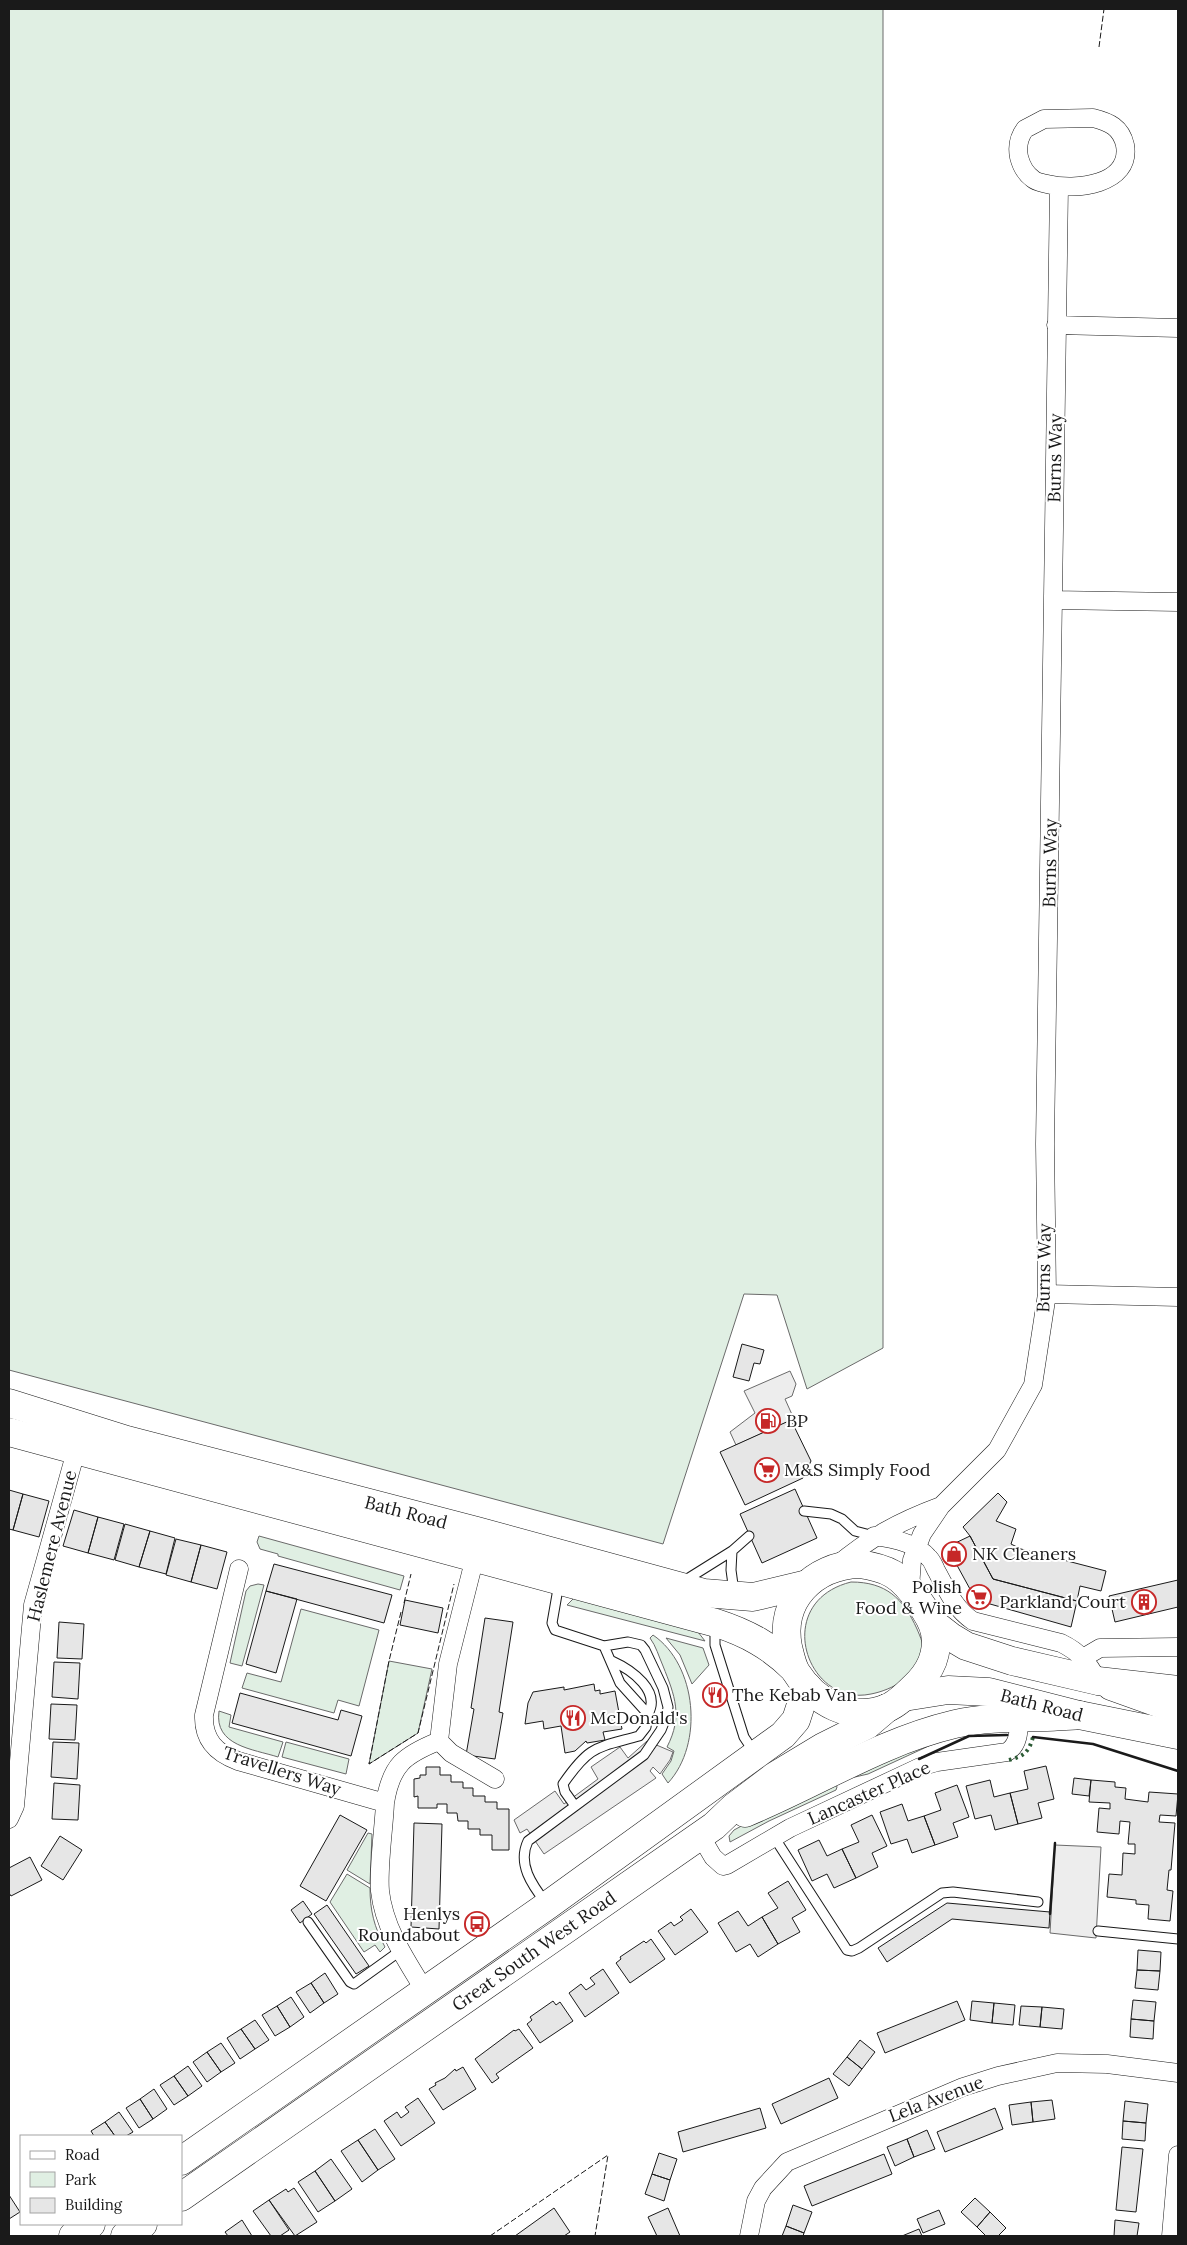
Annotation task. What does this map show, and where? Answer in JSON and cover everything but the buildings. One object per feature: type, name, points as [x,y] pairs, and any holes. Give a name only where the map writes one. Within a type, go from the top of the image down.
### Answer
[{"type":"main road","name":"Bath Road","points":[[9,1403],[127,1440],[477,1531],[704,1593],[752,1597],[807,1584]]},
{"type":"main road","name":"Bath Road","points":[[9,1432],[716,1622],[754,1637],[771,1648],[800,1678]]},
{"type":"main road","points":[[859,1564],[873,1566],[895,1574],[910,1588],[933,1623],[936,1642],[932,1662],[924,1678],[896,1702],[868,1712],[841,1709],[822,1701],[800,1678],[787,1641],[787,1619],[792,1604],[807,1584],[834,1567],[859,1564]]},
{"type":"main road","name":"Bath Road","points":[[933,1623],[951,1638],[982,1652],[1098,1681],[1178,1710]]},
{"type":"main road","name":"Great South West Road","points":[[182,2160],[548,1905],[791,1726],[800,1711],[800,1678]]},
{"type":"main road","points":[[1098,1681],[1178,1690]]},
{"type":"main road","name":"Bath Road","points":[[896,1702],[928,1692],[969,1690],[1018,1708],[1080,1714],[1178,1735]]},
{"type":"main road","name":"Great South West Road","points":[[182,2196],[707,1830],[775,1776],[823,1747],[868,1725],[896,1702]]},
{"type":"main road","points":[[707,1830],[884,1747],[955,1724],[989,1718],[1018,1708]]},
{"type":"main road","points":[[74,2236],[90,2225]]},
{"type":"main road","points":[[125,2236],[142,2225]]},
{"type":"street","points":[[1092,118],[1110,122],[1122,134],[1125,148],[1121,167],[1104,182],[1082,186],[1059,187],[1034,180],[1020,164],[1018,148],[1025,128],[1044,119],[1092,118]]},
{"type":"street","name":"Burns Way","points":[[910,1588],[910,1572],[922,1553],[922,1534],[940,1506],[997,1450],[1033,1385],[1046,1294],[1045,1153],[1059,187]]},
{"type":"street","points":[[1056,324],[1178,328]]},
{"type":"street","points":[[1054,600],[1178,602]]},
{"type":"street","points":[[1046,1294],[1178,1297]]},
{"type":"street","name":"Haslemere Avenue","points":[[9,1819],[15,1806],[33,1605],[76,1451]]},
{"type":"street","name":"Burns Way","points":[[834,1567],[874,1536],[904,1519],[940,1506]]},
{"type":"street","points":[[874,1536],[887,1538],[922,1553],[962,1614],[972,1621],[1061,1643],[1077,1651],[1090,1666],[1098,1681]]},
{"type":"street","points":[[438,1741],[448,1664],[475,1557]]},
{"type":"street","name":"Travellers Way","points":[[239,1569],[204,1715],[203,1725],[208,1739],[218,1752],[227,1757],[385,1803]]},
{"type":"street","points":[[1083,1658],[1100,1648],[1178,1648]]},
{"type":"street","name":"Lancaster Place","points":[[707,1830],[713,1857],[725,1866],[774,1837],[920,1767],[937,1762],[1006,1752],[1016,1745],[1018,1708]]},
{"type":"street","points":[[438,1741],[451,1753],[495,1779]]},
{"type":"street","points":[[425,1991],[400,1951],[384,1912],[380,1890],[385,1803],[388,1783],[397,1768],[419,1749],[438,1741]]},
{"type":"street","name":"Lela Avenue","points":[[749,2236],[756,2201],[763,2188],[787,2162],[963,2087],[998,2076],[1057,2063],[1107,2064],[1178,2073]]},
{"type":"street","points":[[1171,2236],[1178,2155]]},
{"type":"lane","points":[[804,1511],[830,1514],[842,1519],[855,1531],[874,1536]]},
{"type":"lane","points":[[677,1586],[732,1552],[750,1536]]},
{"type":"lane","points":[[732,1552],[731,1570],[735,1597]]},
{"type":"lane","points":[[548,1905],[527,1875],[525,1868],[526,1844],[530,1838],[644,1755],[662,1730],[668,1707],[664,1688],[643,1647],[628,1642],[604,1646],[553,1628],[552,1623],[560,1580]]},
{"type":"lane","points":[[716,1622],[715,1645],[744,1737],[755,1753]]},
{"type":"lane","points":[[604,1646],[620,1683],[648,1714]]},
{"type":"lane","points":[[575,1806],[565,1792],[563,1784],[578,1763],[585,1755],[600,1747],[639,1736],[646,1727],[652,1705],[652,1698],[645,1685],[621,1665],[612,1661]]},
{"type":"lane","points":[[774,1837],[847,1950],[859,1948],[942,1893],[953,1892],[1038,1902]]},
{"type":"lane","points":[[308,1922],[350,1982],[354,1984],[400,1951]]},
{"type":"lane","points":[[1098,1931],[1178,1939]]},
{"type":"green space","points":[[9,9],[883,9],[883,1348],[807,1389],[777,1295],[744,1294],[663,1544],[9,1370]]},
{"type":"green space","points":[[259,1536],[404,1576],[400,1590],[278,1556],[278,1554],[260,1549],[257,1542]]},
{"type":"green space","points":[[851,1582],[874,1585],[892,1594],[912,1618],[923,1645],[923,1655],[920,1663],[909,1676],[887,1689],[871,1694],[848,1694],[829,1685],[815,1670],[807,1651],[805,1630],[811,1610],[826,1593]]},
{"type":"green space","points":[[264,1585],[242,1666],[230,1663],[246,1591],[250,1586]]},
{"type":"green space","points":[[574,1598],[698,1632],[705,1641],[567,1605]]},
{"type":"green space","points":[[301,1609],[379,1630],[359,1706],[338,1700],[334,1713],[242,1688],[247,1673],[281,1682]]},
{"type":"green space","points":[[653,1635],[668,1648],[679,1665],[687,1685],[690,1706],[691,1727],[687,1748],[679,1767],[668,1783],[662,1774],[671,1761],[674,1751],[667,1747],[675,1725],[676,1706],[656,1648],[650,1638]]},
{"type":"green space","points":[[666,1638],[703,1648],[709,1665],[692,1684],[680,1655]]},
{"type":"green space","points":[[389,1661],[432,1669],[418,1733],[369,1764]]},
{"type":"green space","points":[[219,1711],[231,1715],[229,1727],[283,1742],[278,1757],[247,1748],[229,1739],[219,1723]]},
{"type":"green space","points":[[946,1738],[868,1774],[855,1777],[849,1775]]},
{"type":"green space","points":[[286,1742],[349,1759],[346,1774],[282,1757]]},
{"type":"green space","points":[[833,1777],[837,1787],[836,1790],[769,1821],[730,1842],[729,1836],[734,1830]]},
{"type":"green space","points":[[368,1833],[372,1834],[370,1884],[347,1870]]},
{"type":"green space","points":[[347,1874],[370,1888],[373,1918],[385,1947],[380,1952],[375,1945],[364,1952],[330,1902]]},
{"type":"shaded area","points":[[790,1371],[796,1384],[792,1396],[785,1399],[794,1419],[736,1445],[730,1432],[755,1413],[744,1391]]},
{"type":"shaded area","points":[[647,1741],[673,1752],[660,1774],[653,1767],[650,1771],[656,1778],[544,1854],[527,1829],[520,1833],[514,1820],[555,1791],[564,1804],[598,1779],[591,1767],[620,1747],[628,1758]]},
{"type":"shaded area","points":[[1055,1845],[1101,1847],[1096,1938],[1050,1933]]},
{"type":"hedge","points":[[1009,1760],[1025,1753],[1033,1737]]},
{"type":"fence","points":[[1099,47],[1104,9]]},
{"type":"fence","points":[[404,1603],[411,1574]]},
{"type":"fence","points":[[401,1612],[389,1661],[369,1764],[418,1733],[454,1584]]},
{"type":"fence","points":[[490,2236],[608,2155],[595,2236]]},
{"type":"wall","points":[[919,1759],[969,1736],[1007,1735]]},
{"type":"wall","points":[[1033,1737],[1093,1744],[1178,1771]]},
{"type":"wall","points":[[1050,1914],[1055,1843]]},
{"type":"place","name":"BP","points":[[768,1421]]},
{"type":"place","name":"M&S Simply Food","points":[[767,1470]]},
{"type":"place","name":"NK Cleaners","points":[[954,1554]]},
{"type":"place","name":"Polish Food & Wine","points":[[979,1597]]},
{"type":"place","name":"Parkland Court","points":[[1144,1602]]},
{"type":"place","name":"The Kebab Van","points":[[715,1695]]},
{"type":"place","name":"McDonald's","points":[[573,1718]]},
{"type":"place","name":"Henlys Roundabout","points":[[477,1924]]}]
